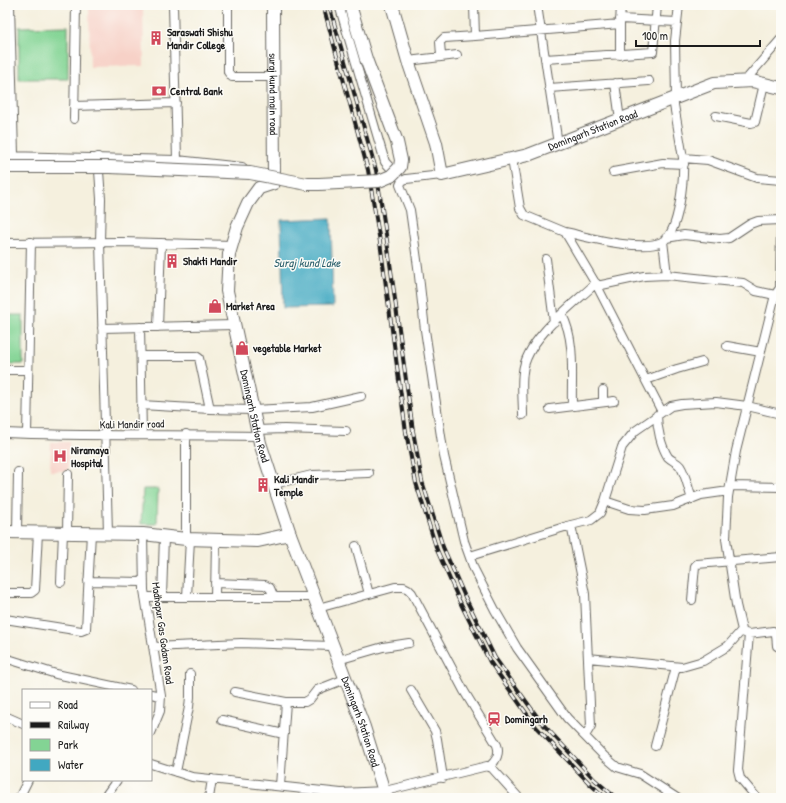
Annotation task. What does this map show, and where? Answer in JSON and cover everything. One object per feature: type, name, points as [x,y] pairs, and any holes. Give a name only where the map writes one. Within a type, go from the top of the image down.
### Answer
[{"type":"street","points":[[10,5],[8,15],[9,112],[14,155]]},
{"type":"street","points":[[74,119],[76,5]]},
{"type":"street","points":[[173,5],[177,160]]},
{"type":"street","points":[[228,5],[229,74],[232,77],[273,77]]},
{"type":"street","name":"suraj kund main road","points":[[273,5],[274,177]]},
{"type":"street","points":[[339,5],[385,162],[402,181],[400,185],[410,210],[425,330],[444,456],[464,541],[474,569],[517,648],[567,718],[617,767],[640,774],[677,798]]},
{"type":"street","points":[[5,167],[118,167],[250,173],[307,184],[379,181],[391,176],[400,167],[401,160],[397,142],[366,59],[350,5]]},
{"type":"street","points":[[392,5],[408,61],[436,143],[442,175]]},
{"type":"street","points":[[474,5],[475,36]]},
{"type":"street","points":[[536,5],[558,144]]},
{"type":"street","points":[[620,55],[621,5]]},
{"type":"street","points":[[545,59],[653,52],[657,5]]},
{"type":"street","points":[[667,275],[664,240],[671,232],[680,204],[684,161],[675,99],[675,49],[679,5]]},
{"type":"street","points":[[441,56],[440,42],[444,38],[540,31],[620,22],[677,22]]},
{"type":"street","points":[[744,82],[781,40]]},
{"type":"street","points":[[408,61],[457,54]]},
{"type":"street","points":[[549,88],[648,81]]},
{"type":"street","name":"Domingarh Station Road","points":[[402,181],[406,179],[442,175],[528,155],[714,83],[752,81],[781,88]]},
{"type":"street","points":[[615,84],[620,120]]},
{"type":"street","points":[[716,116],[751,123],[755,122],[764,84]]},
{"type":"street","points":[[74,106],[176,104]]},
{"type":"street","points":[[5,156],[14,155],[177,160],[274,177],[316,188],[352,187]]},
{"type":"street","points":[[98,157],[101,199],[100,242],[108,533]]},
{"type":"street","points":[[512,158],[520,208],[524,215],[565,232],[620,243],[648,245],[684,235],[720,239],[729,238],[750,224],[758,221],[781,222],[780,288],[775,296],[736,451],[729,488],[726,539],[742,630],[728,646],[703,661],[682,667],[588,658]]},
{"type":"street","points":[[612,172],[663,163],[708,160],[757,178],[781,180]]},
{"type":"street","name":"Domingarh Station Road","points":[[274,177],[259,188],[248,203],[237,227],[229,254],[227,291],[258,433],[290,534],[364,728],[385,795]]},
{"type":"street","points":[[565,232],[597,284],[646,380],[659,413],[662,442],[668,456],[681,468],[692,499]]},
{"type":"street","points":[[27,434],[31,242]]},
{"type":"street","points":[[5,243],[100,242],[232,245]]},
{"type":"street","points":[[158,327],[161,243]]},
{"type":"street","points":[[546,259],[554,322]]},
{"type":"street","points":[[523,415],[522,372],[532,346],[562,314],[597,284],[644,276],[667,275],[743,283],[756,291],[775,296]]},
{"type":"street","points":[[562,314],[571,336],[572,406]]},
{"type":"street","points":[[102,328],[234,325]]},
{"type":"street","points":[[140,327],[142,435]]},
{"type":"street","points":[[727,346],[761,352]]},
{"type":"street","points":[[141,356],[196,356],[199,358],[210,410]]},
{"type":"street","points":[[646,380],[702,362]]},
{"type":"street","points":[[5,370],[28,370]]},
{"type":"street","points":[[603,390],[603,402]]},
{"type":"street","points":[[141,405],[210,410],[253,410],[312,407],[361,396]]},
{"type":"street","points":[[550,409],[614,401]]},
{"type":"street","points":[[470,556],[591,520],[600,513],[622,447],[635,431],[671,406],[716,402],[747,406],[781,414]]},
{"type":"street","name":"Kali Mandir road","points":[[5,433],[106,436],[258,433],[284,429],[346,430]]},
{"type":"street","points":[[186,434],[188,539],[187,597]]},
{"type":"street","points":[[17,532],[18,472]]},
{"type":"street","points":[[274,484],[312,475],[369,473]]},
{"type":"street","points":[[61,582],[68,474]]},
{"type":"street","points":[[605,500],[629,509],[645,510],[672,506],[729,488],[781,487]]},
{"type":"street","points":[[571,525],[585,594],[591,726],[585,736]]},
{"type":"street","points":[[5,532],[91,532],[143,534],[188,539],[258,541],[290,534]]},
{"type":"street","points":[[5,593],[31,593],[35,590],[38,532]]},
{"type":"street","points":[[5,619],[81,631],[84,630],[86,626],[91,532]]},
{"type":"street","name":"Madhopur Gas Godam Road","points":[[143,534],[145,597],[161,696],[160,711],[152,731]]},
{"type":"street","points":[[162,597],[164,536]]},
{"type":"street","points":[[215,597],[216,540]]},
{"type":"street","points":[[356,546],[369,594]]},
{"type":"street","points":[[692,600],[695,566],[702,562],[781,556]]},
{"type":"street","points":[[88,581],[144,582]]},
{"type":"street","points":[[215,582],[265,585],[270,588],[274,597]]},
{"type":"street","points":[[145,597],[274,597],[316,603],[369,594],[397,587],[408,588],[464,691],[497,745],[498,752],[492,764],[487,766],[385,795],[341,793],[319,794],[280,786],[192,777],[152,764]]},
{"type":"street","points":[[740,632],[749,634],[773,631],[776,634],[777,646],[781,648]]},
{"type":"street","points":[[749,634],[738,770],[740,778],[757,798]]},
{"type":"street","points":[[153,647],[241,643],[332,646]]},
{"type":"street","points":[[338,660],[379,648],[410,643]]},
{"type":"street","points":[[5,658],[56,674],[126,689]]},
{"type":"street","points":[[655,746],[676,667]]},
{"type":"street","points":[[176,772],[189,707],[190,674]]},
{"type":"street","points":[[235,692],[286,702],[305,702],[310,699],[317,690],[345,679]]},
{"type":"street","points":[[411,690],[435,731],[438,739],[443,778]]},
{"type":"street","points":[[152,694],[161,696]]},
{"type":"street","points":[[280,786],[286,702]]},
{"type":"street","points":[[5,716],[22,724]]},
{"type":"street","points":[[222,720],[284,734]]},
{"type":"street","points":[[492,764],[519,798]]},
{"type":"street","points":[[208,798],[212,779]]},
{"type":"street","points":[[19,798],[28,781]]},
{"type":"street","points":[[104,798],[116,781]]},
{"type":"shaded area","points":[[89,5],[143,5],[144,66],[90,67]]},
{"type":"shaded area","name":"Niramaya Hospital","points":[[51,442],[69,442],[68,471],[50,471]]},
{"type":"green space","points":[[68,26],[68,79],[19,79],[19,27]]},
{"type":"green space","points":[[5,315],[23,315],[23,364],[5,364]]},
{"type":"green space","points":[[143,489],[158,489],[157,524],[141,524]]},
{"type":"water","name":"Suraj kund Lake","points":[[331,218],[333,307],[283,308],[281,220]]},
{"type":"railway","points":[[323,5],[368,170],[380,242],[406,432],[416,483],[437,550],[459,600],[490,662],[536,727],[591,785],[606,798]]},
{"type":"railway","points":[[329,5],[376,170],[413,431],[422,481],[443,547],[465,597],[495,658],[541,722],[595,780],[616,798]]},
{"type":"place","name":"Saraswati Shishu Mandir College","points":[[156,38]]},
{"type":"place","name":"Central Bank","points":[[159,91]]},
{"type":"place","name":"Shakti Mandir","points":[[172,261]]},
{"type":"place","name":"Market Area","points":[[215,306]]},
{"type":"place","name":"vegetable Market","points":[[242,348]]},
{"type":"place","name":"Niramaya Hospital","points":[[60,456]]},
{"type":"place","name":"Kali Mandir Temple","points":[[263,485]]},
{"type":"place","name":"Domingarh","points":[[494,719]]}]
